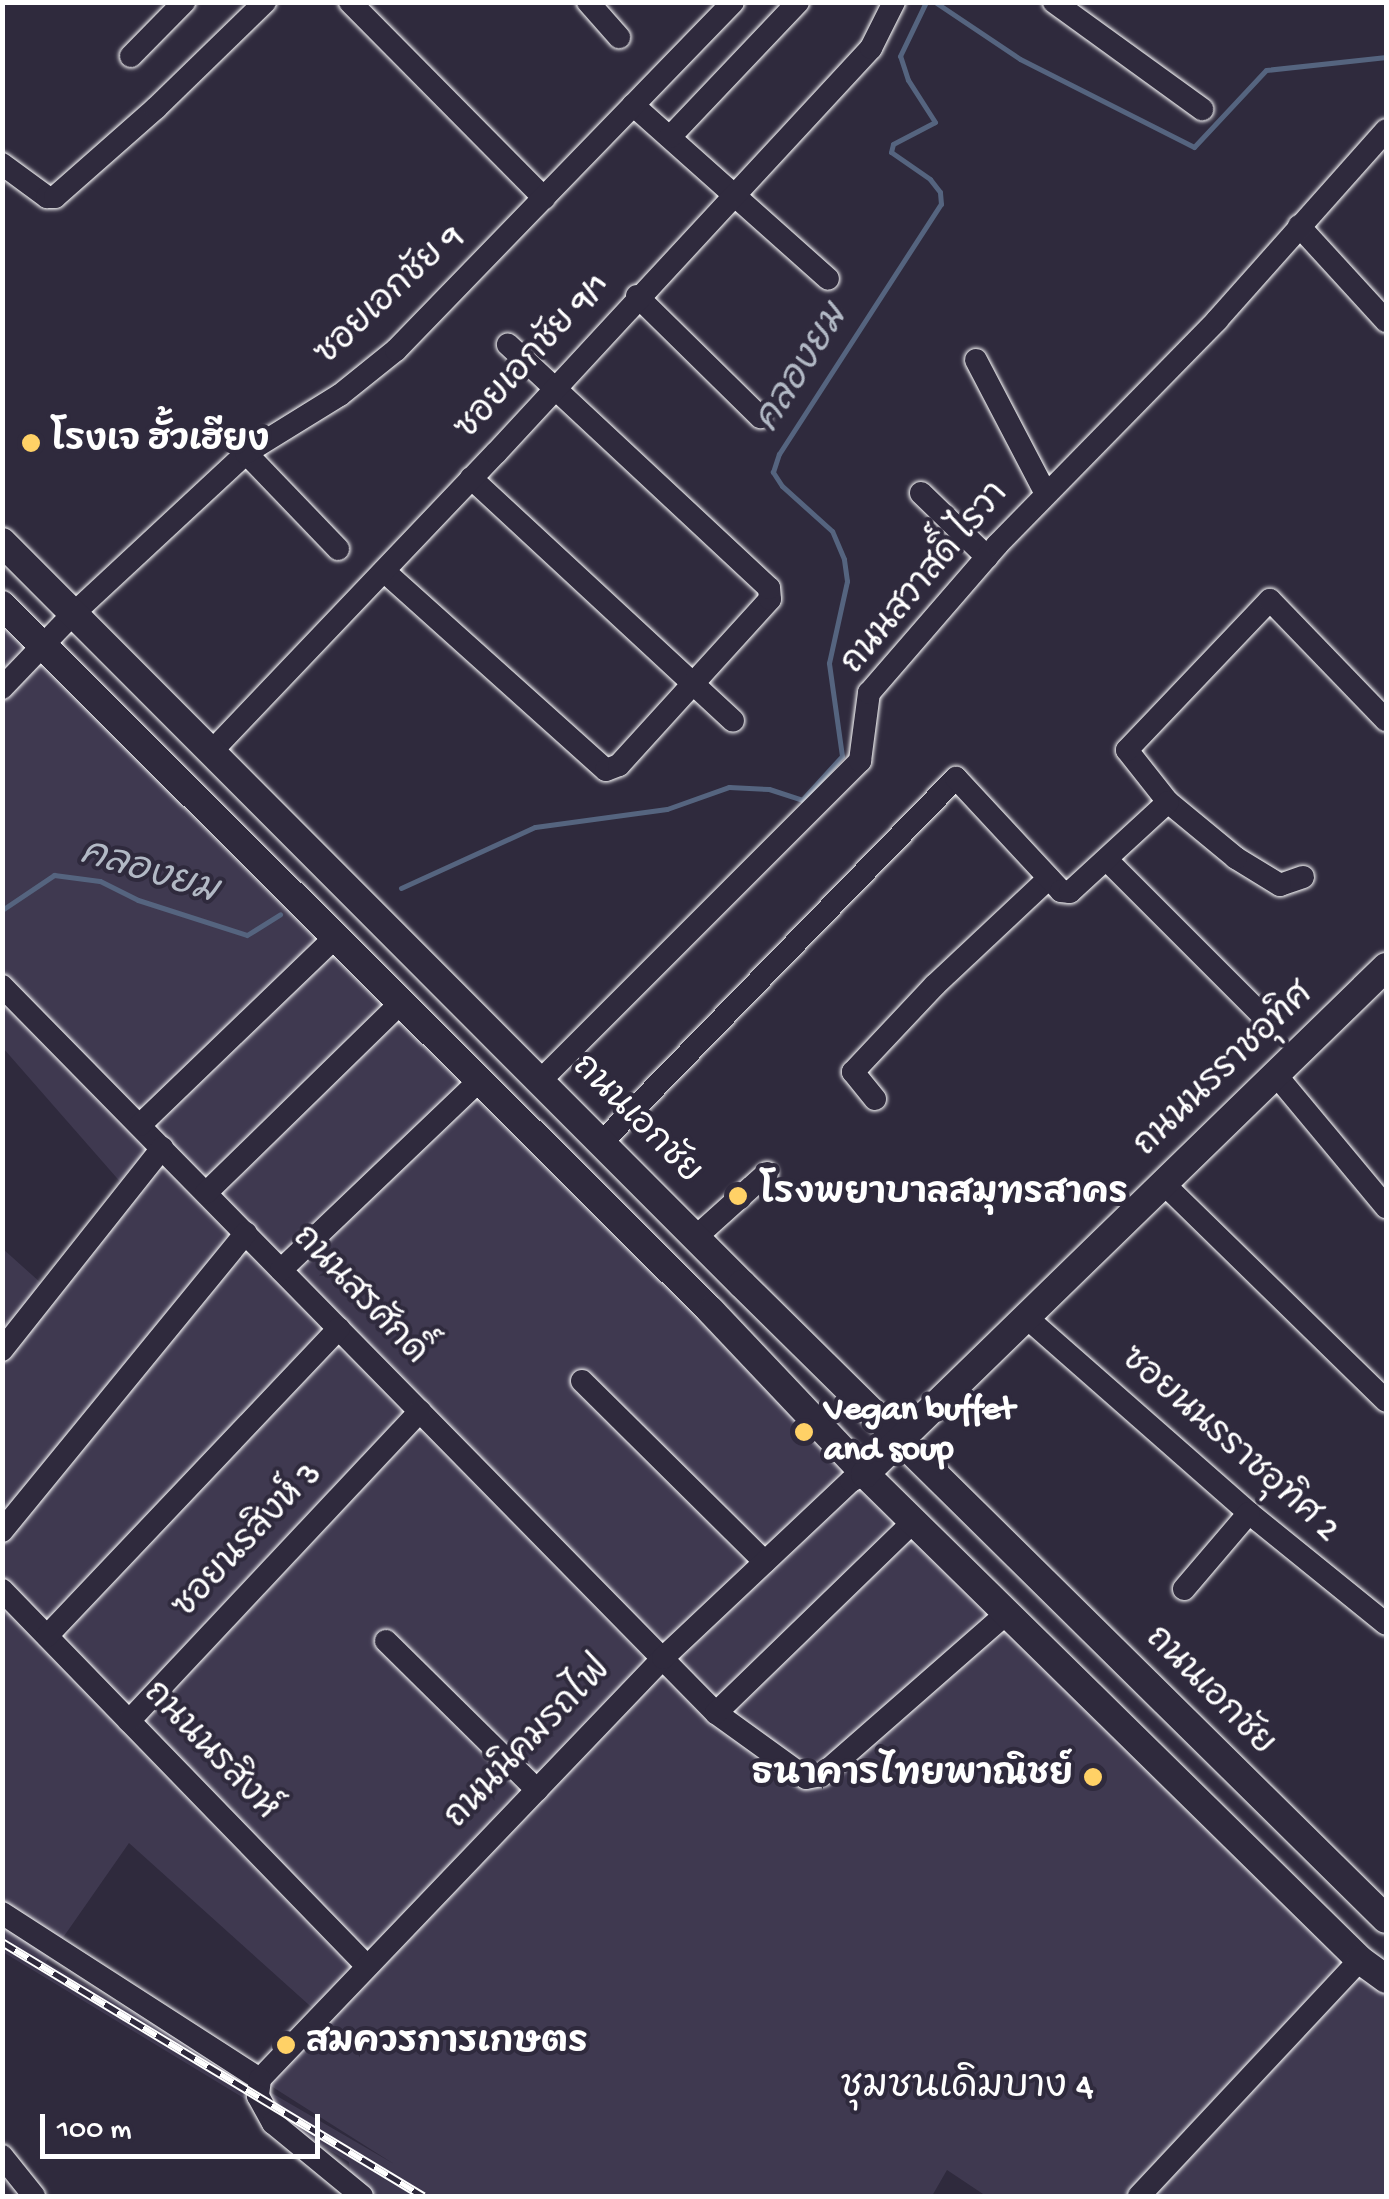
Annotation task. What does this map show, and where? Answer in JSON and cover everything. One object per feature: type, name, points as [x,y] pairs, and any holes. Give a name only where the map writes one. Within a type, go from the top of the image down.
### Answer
[{"type":"main road","name":"ถนนเอกชัย","points":[[2,542],[1386,1919]]},
{"type":"main road","points":[[2,605],[478,1082],[712,1310],[865,1474],[1360,1960],[1386,1979]]},
{"type":"main road","name":"ถนนนรราชอุทิศ","points":[[865,1474],[1386,967]]},
{"type":"street","points":[[131,56],[184,2]]},
{"type":"street","points":[[2,164],[48,197],[55,197],[156,108],[266,2]]},
{"type":"street","points":[[350,2],[544,198]]},
{"type":"street","points":[[588,2],[620,37]]},
{"type":"street","name":"ซอยเอกชัย 9","points":[[2,688],[45,648],[73,614],[246,453],[340,395],[396,350],[732,2]]},
{"type":"street","points":[[670,138],[798,2]]},
{"type":"street","name":"ซอยเอกชัย 9/1","points":[[212,751],[384,572],[871,48],[894,2]]},
{"type":"street","points":[[1054,2],[1202,109]]},
{"type":"street","points":[[634,105],[828,279]]},
{"type":"street","name":"ถนนสวาสดิ์ ไรวา","points":[[542,1079],[860,762],[869,693],[987,557],[1217,320],[1386,130]]},
{"type":"street","points":[[1300,226],[1386,321]]},
{"type":"street","points":[[637,296],[760,417]]},
{"type":"street","points":[[384,572],[606,770],[618,765],[770,599],[769,588],[508,345]]},
{"type":"street","points":[[976,360],[1046,494]]},
{"type":"street","points":[[246,453],[338,549]]},
{"type":"street","points":[[472,478],[733,721]]},
{"type":"street","points":[[921,493],[987,557]]},
{"type":"street","points":[[1303,877],[1289,884],[1268,880],[1168,802],[1126,750],[1270,600],[1386,720]]},
{"type":"street","points":[[602,1142],[956,778],[1061,891],[1070,892],[1168,802]]},
{"type":"street","points":[[1107,860],[1264,1017]]},
{"type":"street","points":[[875,1099],[853,1072],[935,985],[1048,878]]},
{"type":"street","points":[[140,1125],[334,938]]},
{"type":"street","name":"ถนนสรศักดิ์","points":[[2,986],[716,1713],[806,1778],[818,1777],[1008,1612]]},
{"type":"street","points":[[206,1193],[400,1004]]},
{"type":"street","points":[[1276,1074],[1386,1207]]},
{"type":"street","points":[[282,1270],[478,1082]]},
{"type":"street","points":[[2,1350],[162,1148]]},
{"type":"street","points":[[697,1236],[767,1173]]},
{"type":"street","points":[[1164,1184],[1386,1401]]},
{"type":"street","points":[[2,1531],[246,1233]]},
{"type":"street","name":"ซอยนนรราชอุทิศ 2","points":[[1026,1317],[1249,1513],[1386,1624]]},
{"type":"street","points":[[47,1636],[339,1328]]},
{"type":"street","points":[[582,1381],[765,1562]]},
{"type":"street","name":"ซอยนรสิงห์ 3","points":[[130,1721],[420,1411]]},
{"type":"street","name":"ถนนนิคมรถไฟ","points":[[260,2078],[365,1964],[663,1658],[852,1480],[865,1474]]},
{"type":"street","points":[[1184,1588],[1249,1513]]},
{"type":"street","points":[[716,1713],[914,1521]]},
{"type":"street","name":"ถนนนรสิงห์","points":[[2,1590],[365,1964]]},
{"type":"street","points":[[386,1641],[537,1790]]},
{"type":"street","points":[[2,1913],[260,2078],[258,2096],[273,2122],[362,2196]]},
{"type":"street","points":[[1140,2196],[1360,1960]]},
{"type":"street","points":[[2,2156],[34,2196]]},
{"type":"shaded area","points":[[2,605],[1386,1979],[1386,2196],[986,2196],[947,2170],[932,2196],[379,2196],[351,2179],[349,2162],[3,1952],[3,1249],[51,1292],[130,1193],[3,1048]],"holes":[[[129,1843],[318,2013],[260,2079],[394,2164],[46,1962]]]},
{"type":"waterway","name":"คลองยม","points":[[401,888],[535,827],[667,809],[729,787],[769,789],[802,800],[842,756],[829,663],[847,581],[844,559],[832,531],[782,486],[773,472],[779,454],[941,204],[940,192],[930,179],[891,152],[893,144],[935,122],[908,80],[900,56],[926,2]]},
{"type":"waterway","name":"คลองยม","points":[[935,2],[1020,59],[1194,147],[1266,70],[1386,57]]},
{"type":"waterway","name":"คลองยม","points":[[2,910],[54,875],[100,881],[138,900],[247,935],[280,914]]},
{"type":"railway","points":[[2,1942],[423,2196]]},
{"type":"place","name":"โรงเจ ฮั้วเฮียง","points":[[31,443]]},
{"type":"place","name":"โรงพยาบาลสมุทรสาคร","points":[[738,1196]]},
{"type":"place","name":"Vegan buffet and soup","points":[[804,1432]]},
{"type":"place","name":"ธนาคารไทยพาณิชย์","points":[[1093,1777]]},
{"type":"place","name":"สมควรการเกษตร","points":[[286,2045]]},
{"type":"district","name":"ชุมชนเดิมบาง 4","points":[[967,2090]]}]
